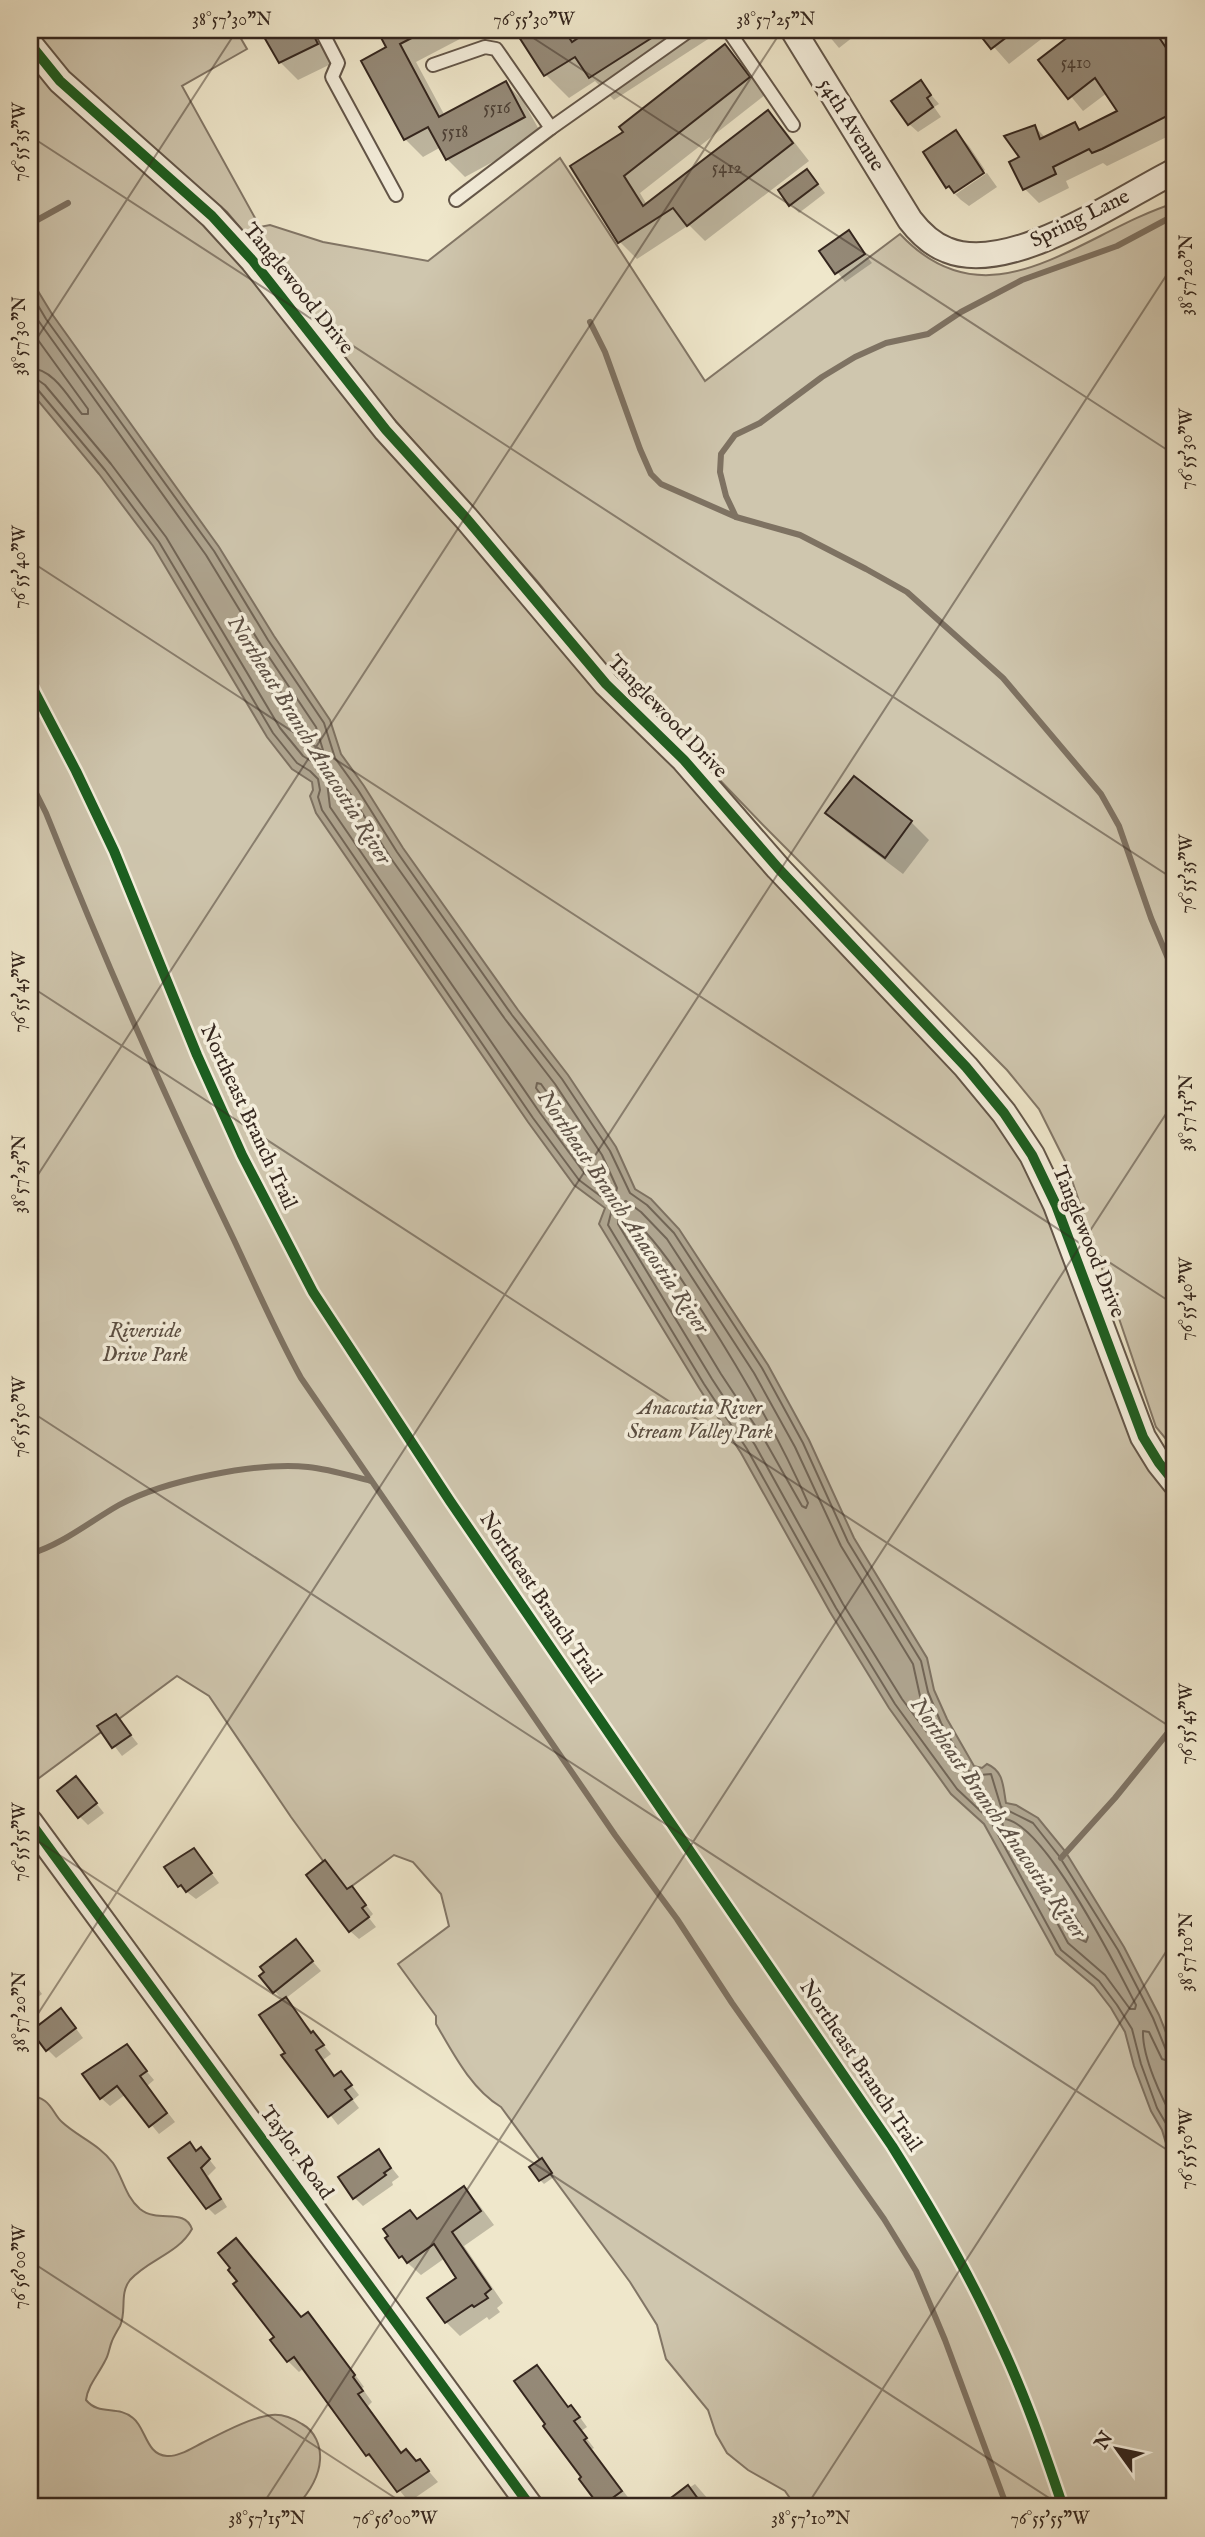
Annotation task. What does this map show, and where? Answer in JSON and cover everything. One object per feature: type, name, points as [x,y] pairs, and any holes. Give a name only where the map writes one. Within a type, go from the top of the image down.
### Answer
[{"type":"street","name":"54th Avenue","points":[[793,30],[910,220]]},
{"type":"street","name":"Tanglewood Drive","points":[[30,44],[60,81],[212,216],[253,261],[386,430],[466,518],[606,684],[684,760],[778,868],[966,1067],[1004,1113],[1032,1155],[1056,1205],[1143,1437],[1175,1483]]},
{"type":"street","name":"Spring Lane","points":[[910,220],[928,239],[955,253],[989,255],[1013,251],[1038,242],[1175,171]]},
{"type":"street","name":"Taylor Road","points":[[30,1822],[531,2507]]},
{"type":"lane","points":[[321,30],[338,63],[332,77],[397,195]]},
{"type":"lane","points":[[456,200],[551,128],[690,30]]},
{"type":"lane","points":[[729,30],[793,125]]},
{"type":"lane","points":[[433,65],[485,47],[496,49],[551,128]]},
{"type":"green space","points":[[36,30],[236,30],[247,49],[182,86],[260,227],[270,225],[323,242],[428,261],[560,158],[705,381],[900,234],[934,261],[968,274],[1002,274],[1036,265],[1175,203],[1175,1450],[1156,1427],[1066,1163],[1039,1109],[1007,1070],[689,748],[623,688],[537,581],[385,409],[310,312],[227,212],[106,113],[58,62]]},
{"type":"green space","name":"Anacostia River Stream Valley Park","points":[[30,52],[213,233],[666,754],[1014,1135],[1175,1490],[1175,2507],[796,2507],[785,2491],[748,2470],[727,2453],[716,2434],[708,2410],[666,2359],[657,2325],[630,2282],[501,2107],[481,2091],[464,2070],[436,2024],[436,2016],[398,1964],[449,1926],[441,1894],[413,1862],[394,1855],[345,1891],[209,1696],[177,1676],[31,1784],[30,1782]]},
{"type":"green space","points":[[30,2096],[45,2101],[62,2122],[107,2156],[140,2209],[155,2215],[183,2219],[192,2229],[179,2245],[130,2280],[125,2291],[120,2326],[86,2400],[97,2408],[121,2412],[133,2418],[150,2446],[167,2456],[180,2454],[236,2426],[264,2416],[280,2415],[295,2420],[314,2435],[320,2455],[315,2480],[296,2507],[30,2507]]},
{"type":"water","name":"Northeast Branch Anacostia River","points":[[30,278],[52,314],[219,547],[330,720],[341,754],[403,848],[518,1010],[568,1075],[616,1147],[635,1189],[651,1199],[679,1229],[768,1365],[809,1440],[854,1538],[927,1658],[934,1690],[974,1766],[982,1768],[987,1764],[993,1767],[1002,1780],[1006,1803],[1016,1805],[1038,1818],[1065,1851],[1124,1947],[1159,2015],[1175,2055],[1175,2173],[1162,2130],[1151,2111],[1134,2066],[1125,2032],[1111,2008],[1094,1986],[1056,1954],[984,1824],[951,1794],[889,1708],[830,1612],[741,1453],[599,1224],[605,1208],[574,1185],[528,1122],[316,813],[310,796],[313,790],[312,782],[292,769],[267,737],[153,546],[99,474],[30,391]]},
{"type":"building","points":[[260,30],[311,30],[318,44],[279,63]]},
{"type":"building","points":[[377,30],[427,30],[400,44],[439,117],[506,81],[525,117],[446,160],[428,127],[404,140],[361,61],[386,47]]},
{"type":"building","points":[[531,30],[564,30],[572,42],[590,30],[664,30],[589,78],[575,57],[544,76],[519,37]]},
{"type":"building","points":[[976,30],[1016,30],[991,49]]},
{"type":"building","points":[[1077,30],[1154,30],[1175,61],[1175,112],[1102,149],[1092,153],[1089,149],[1053,167],[1056,174],[1023,190],[1009,162],[1019,157],[1004,136],[1035,125],[1040,139],[1075,122],[1079,130],[1117,111],[1095,78],[1068,99],[1038,60]]},
{"type":"building","points":[[725,44],[750,77],[624,176],[643,206],[768,110],[793,143],[687,226],[673,208],[618,243],[570,166],[623,132],[619,127]]},
{"type":"building","points":[[921,80],[931,95],[927,98],[933,107],[908,125],[891,101]]},
{"type":"building","points":[[956,130],[984,173],[954,193],[949,186],[946,188],[923,152]]},
{"type":"building","points":[[807,169],[818,184],[789,206],[778,190]]},
{"type":"building","points":[[849,230],[865,254],[835,274],[819,251]]},
{"type":"building","points":[[854,776],[912,821],[885,858],[825,813]]},
{"type":"building","points":[[116,1714],[131,1735],[112,1748],[97,1726]]},
{"type":"building","points":[[76,1776],[97,1803],[78,1818],[57,1791]]},
{"type":"building","points":[[194,1848],[212,1873],[186,1892],[181,1885],[178,1887],[164,1867]]},
{"type":"building","points":[[325,1860],[347,1889],[352,1886],[366,1905],[362,1908],[369,1917],[349,1932],[306,1875]]},
{"type":"building","points":[[296,1939],[313,1961],[273,1993],[259,1976],[264,1972],[260,1967]]},
{"type":"building","points":[[286,1997],[311,2033],[313,2031],[324,2045],[316,2050],[334,2076],[341,2071],[352,2085],[345,2090],[352,2099],[328,2117],[281,2055],[285,2053],[259,2015]]},
{"type":"building","points":[[61,2008],[76,2028],[46,2051],[31,2031]]},
{"type":"building","points":[[127,2044],[147,2071],[140,2076],[167,2113],[149,2127],[117,2086],[100,2099],[82,2074]]},
{"type":"building","points":[[190,2142],[196,2151],[201,2147],[210,2159],[201,2168],[221,2199],[206,2209],[168,2158]]},
{"type":"building","points":[[379,2149],[391,2168],[384,2173],[386,2175],[353,2199],[338,2177]]},
{"type":"building","points":[[542,2158],[552,2173],[539,2181],[529,2167]]},
{"type":"building","points":[[464,2186],[481,2211],[452,2232],[491,2289],[485,2294],[488,2298],[445,2323],[427,2298],[456,2278],[434,2244],[407,2263],[402,2256],[399,2258],[385,2238],[388,2236],[383,2229],[410,2210],[417,2219]]},
{"type":"building","points":[[236,2238],[301,2317],[308,2312],[355,2375],[353,2377],[363,2391],[358,2394],[401,2453],[406,2449],[416,2461],[420,2459],[429,2471],[397,2492],[369,2454],[366,2456],[294,2357],[287,2362],[270,2340],[274,2337],[233,2284],[237,2281],[218,2253]]},
{"type":"building","points":[[537,2365],[568,2407],[571,2405],[580,2417],[574,2421],[587,2438],[584,2440],[622,2491],[600,2507],[514,2381]]},
{"type":"building","points":[[688,2485],[704,2507],[659,2507]]},
{"type":"waterway","points":[[30,224],[68,203]]},
{"type":"waterway","points":[[736,517],[726,496],[720,472],[721,454],[735,435],[760,423],[822,377],[855,357],[886,343],[928,334],[961,312],[1022,280],[1117,246],[1175,215]]},
{"type":"waterway","points":[[590,322],[605,352],[640,449],[651,474],[661,484],[736,517],[800,535],[907,592],[1003,678],[1101,794],[1119,826],[1151,918],[1175,975]]},
{"type":"waterway","points":[[30,781],[160,1082],[266,1310],[301,1378],[615,1835],[677,1919],[732,2003],[884,2219],[916,2271],[945,2340],[1007,2507]]},
{"type":"waterway","points":[[30,1554],[65,1539],[138,1496],[212,1475],[287,1466],[324,1469],[371,1481]]},
{"type":"waterway","points":[[1061,1858],[1115,1798],[1175,1724]]},
{"type":"cycle path","points":[[30,44],[60,81],[212,216],[253,261],[386,430],[466,518],[606,684],[684,760],[778,868],[966,1067],[1004,1113],[1032,1155],[1056,1205],[1143,1437],[1175,1483]]},
{"type":"cycle path","name":"Northeast Branch Trail","points":[[30,683],[114,851],[197,1055],[242,1155],[313,1292],[450,1501],[907,2169],[962,2264],[1007,2358],[1033,2421],[1063,2507]]},
{"type":"cycle path","points":[[30,1822],[531,2507]]},
{"type":"park label","name":"Riverside Drive Park","points":[[145,1343]]}]
